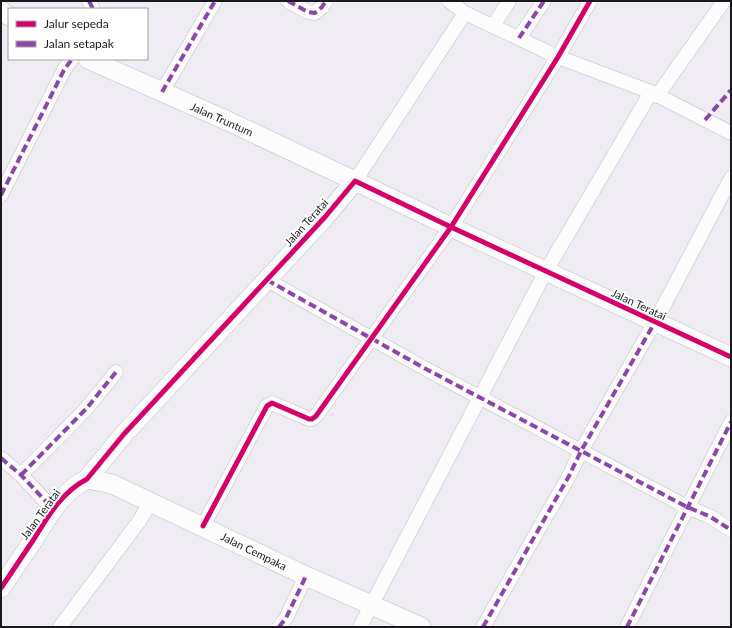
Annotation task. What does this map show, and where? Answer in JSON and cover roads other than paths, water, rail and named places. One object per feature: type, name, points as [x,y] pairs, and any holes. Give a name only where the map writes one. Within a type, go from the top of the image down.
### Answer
[{"type":"street","points":[[162,92],[215,1]]},
{"type":"street","points":[[288,1],[308,12],[315,13],[326,1]]},
{"type":"street","points":[[448,1],[465,13],[558,57],[654,94],[731,134]]},
{"type":"street","points":[[493,26],[509,1]]},
{"type":"street","points":[[519,38],[544,1]]},
{"type":"street","points":[[203,526],[267,406],[272,403],[302,417],[312,419],[316,416],[451,227],[558,57],[590,1]]},
{"type":"street","points":[[365,617],[546,271],[654,94],[724,1]]},
{"type":"street","points":[[355,181],[465,13]]},
{"type":"street","name":"Jalan Truntum","points":[[90,60],[230,122],[355,181]]},
{"type":"street","points":[[1,195],[68,64]]},
{"type":"street","points":[[483,627],[655,322],[731,178]]},
{"type":"street","name":"Jalan Teratai","points":[[1,588],[53,509],[69,491],[87,479],[124,434],[267,280],[355,181],[731,357]]},
{"type":"street","points":[[267,280],[426,370],[687,507],[709,516],[731,530]]},
{"type":"street","points":[[21,475],[86,409],[116,372]]},
{"type":"street","points":[[627,627],[731,422]]},
{"type":"street","points":[[1,458],[21,475],[53,509]]},
{"type":"street","name":"Jalan Cempaka","points":[[87,479],[112,484],[145,512],[203,526],[302,586],[365,617],[421,627]]},
{"type":"street","points":[[60,627],[145,512]]},
{"type":"street","points":[[279,627],[286,618],[302,586]]}]
